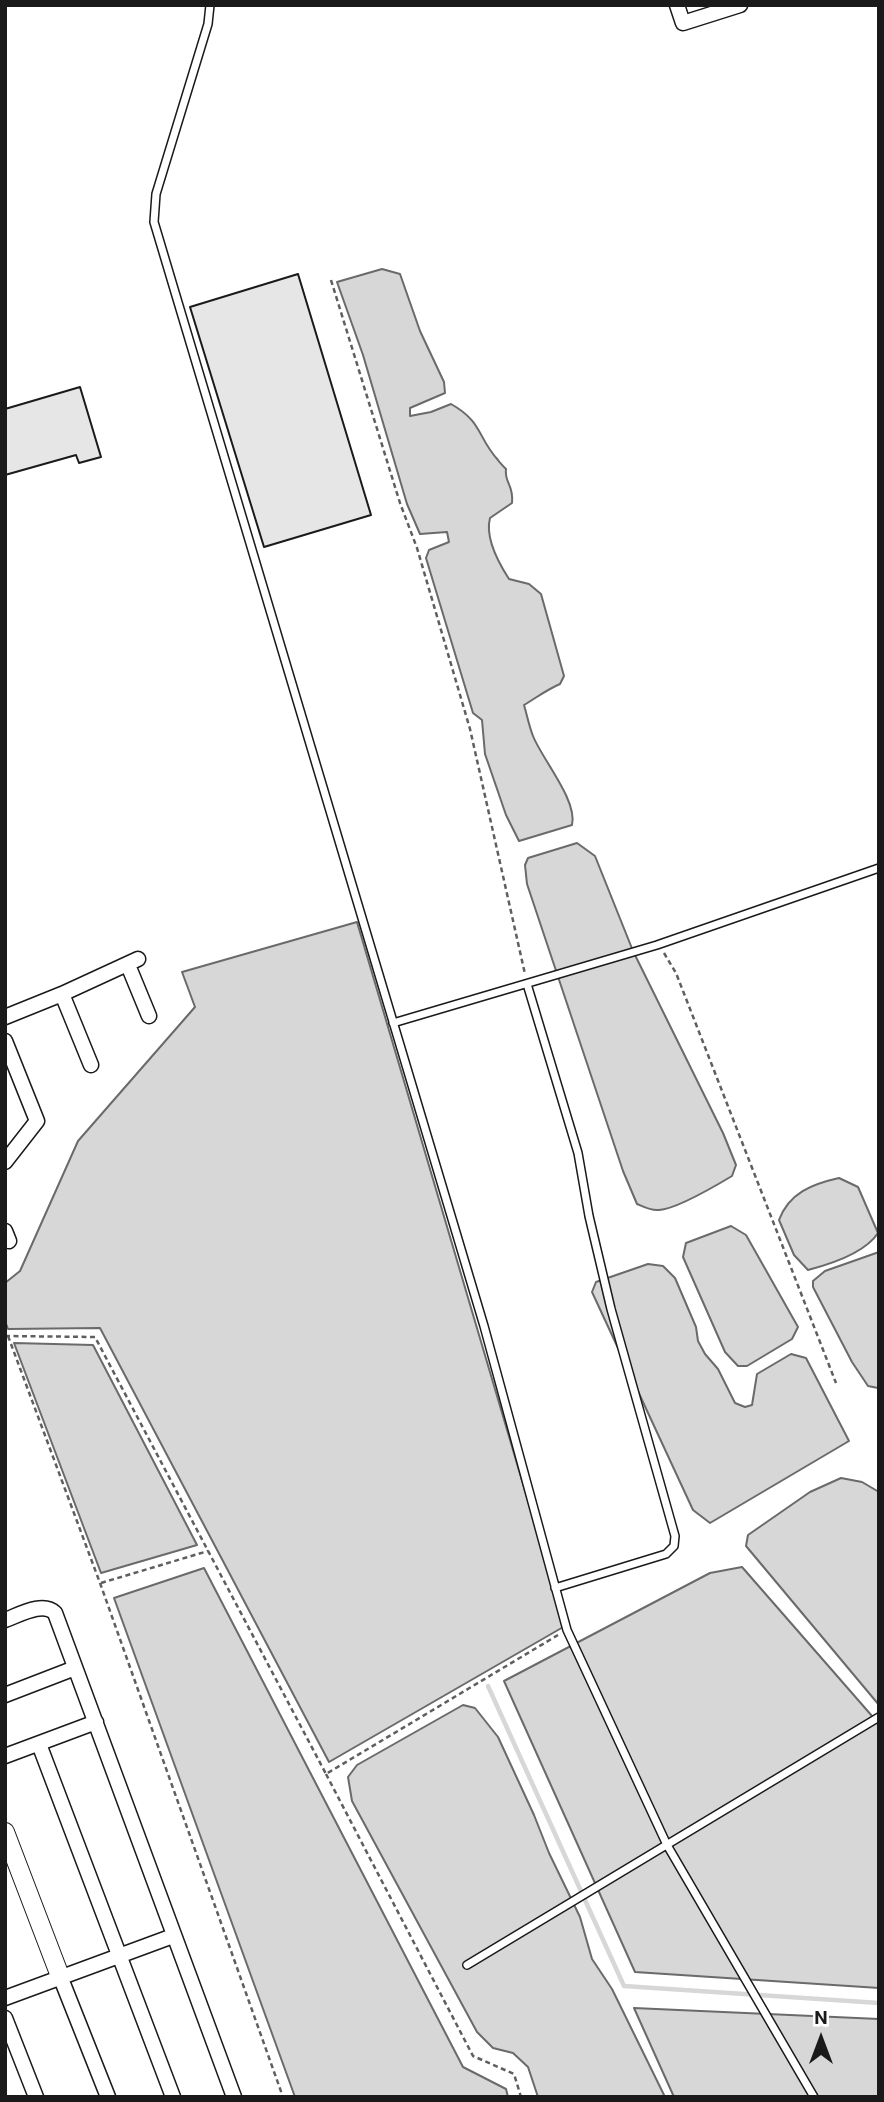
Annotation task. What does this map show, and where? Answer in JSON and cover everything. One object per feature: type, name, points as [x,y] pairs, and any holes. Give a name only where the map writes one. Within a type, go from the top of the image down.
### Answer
[{"type":"street","points":[[677,5],[683,23],[740,5]]},
{"type":"street","points":[[5,1017],[133,962],[149,1016]]},
{"type":"street","points":[[62,994],[91,1065]]},
{"type":"street","points":[[5,1041],[37,1121],[5,1162]]},
{"type":"street","points":[[5,1620],[43,1607],[50,1608],[55,1613],[234,2097]]},
{"type":"street","points":[[5,1695],[75,1668]]},
{"type":"street","points":[[5,1756],[96,1722]]},
{"type":"street","points":[[39,1744],[173,2097]]},
{"type":"street","points":[[5,1832],[108,2097]]},
{"type":"street","points":[[5,1998],[173,1936]]},
{"type":"street","points":[[5,2018],[36,2097]]},
{"type":"lane","points":[[210,5],[208,24],[156,194],[154,222],[484,1326],[566,1630],[667,1845],[814,2097]]},
{"type":"lane","points":[[393,1023],[657,945],[879,867]]},
{"type":"lane","points":[[527,984],[578,1153],[589,1216],[611,1309],[676,1536],[674,1546],[666,1554],[555,1588]]},
{"type":"lane","points":[[467,1965],[879,1717]]},
{"type":"path","points":[[331,280],[400,503],[417,548],[470,729],[527,984]]},
{"type":"path","points":[[657,945],[676,973],[836,1383]]},
{"type":"path","points":[[283,2097],[100,1583],[6,1336],[95,1337],[473,2056],[514,2074],[521,2097]]},
{"type":"path","points":[[100,1583],[208,1551]]},
{"type":"path","points":[[326,1774],[566,1630]]},
{"type":"shaded area","points":[[382,269],[400,274],[420,331],[444,382],[445,393],[410,408],[410,416],[451,404],[469,417],[491,452],[506,469],[512,503],[490,518],[491,541],[509,579],[529,584],[541,594],[564,676],[560,684],[524,705],[533,736],[570,804],[572,825],[519,841],[506,815],[485,754],[482,720],[473,713],[426,558],[429,550],[449,542],[447,532],[420,534],[407,504],[363,355],[337,282]]},
{"type":"shaded area","points":[[577,843],[595,856],[633,951],[723,1133],[736,1165],[732,1176],[667,1209],[653,1210],[637,1204],[623,1171],[527,884],[525,865],[528,858]]},
{"type":"shaded area","points":[[357,922],[565,1626],[329,1762],[100,1328],[8,1329],[5,1321],[5,1283],[20,1271],[78,1141],[195,1007],[182,972]]},
{"type":"shaded area","points":[[839,1178],[858,1187],[878,1233],[856,1252],[808,1270],[794,1255],[779,1220],[795,1196],[820,1183]]},
{"type":"shaded area","points":[[731,1226],[746,1235],[798,1327],[792,1339],[747,1366],[738,1366],[725,1352],[683,1257],[686,1243]]},
{"type":"shaded area","points":[[879,1252],[878,1388],[868,1386],[852,1362],[813,1287],[813,1281],[825,1271]]},
{"type":"shaded area","points":[[648,1264],[663,1266],[675,1278],[696,1327],[698,1341],[718,1369],[735,1403],[745,1407],[752,1405],[757,1374],[791,1354],[806,1358],[849,1441],[710,1523],[693,1510],[592,1292],[596,1282]]},
{"type":"shaded area","points":[[14,1343],[93,1345],[197,1545],[101,1573]]},
{"type":"shaded area","points":[[841,1478],[862,1482],[879,1492],[879,1705],[746,1546],[748,1535],[810,1492]]},
{"type":"shaded area","points":[[742,1567],[879,1724],[879,1988],[635,1972],[504,1681],[710,1573]]},
{"type":"shaded area","points":[[204,1568],[463,2067],[506,2089],[508,2097],[295,2097],[114,1598]]},
{"type":"shaded area","points":[[463,1705],[475,1708],[498,1737],[580,1917],[592,1959],[612,1989],[665,2097],[538,2097],[528,2067],[513,2053],[493,2048],[477,2032],[352,1801],[348,1777],[357,1765]]},
{"type":"shaded area","points":[[634,2008],[879,2019],[879,2097],[674,2097]]},
{"type":"building","points":[[298,274],[371,515],[264,547],[190,307]]},
{"type":"building","points":[[80,387],[101,457],[79,463],[76,455],[5,475],[5,409]]},
{"type":"waterway","points":[[488,1686],[624,1986],[879,2003]]}]
